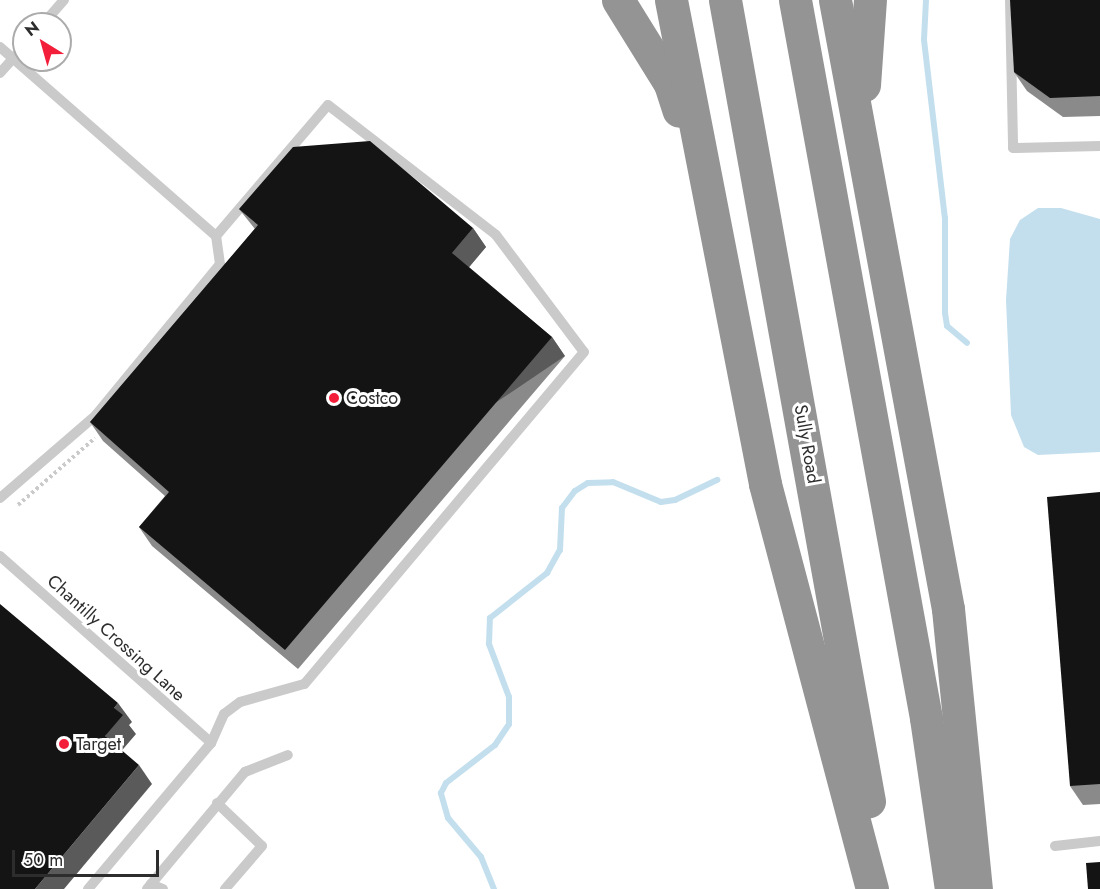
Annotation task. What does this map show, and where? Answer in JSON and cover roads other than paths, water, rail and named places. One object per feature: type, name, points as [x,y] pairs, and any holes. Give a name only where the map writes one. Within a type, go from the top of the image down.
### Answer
[{"type":"highway","points":[[618,0],[670,84],[707,190]]},
{"type":"highway","points":[[672,0],[767,494],[872,889]]},
{"type":"highway","name":"Sully Road","points":[[725,0],[833,585],[882,889]]},
{"type":"highway","points":[[795,0],[926,718],[951,889]]},
{"type":"highway","points":[[835,0],[877,239],[948,609],[976,889]]},
{"type":"highway","points":[[870,0],[864,100],[877,239]]},
{"type":"lane","points":[[54,12],[64,0]]},
{"type":"lane","points":[[1010,0],[1013,148],[1100,146]]},
{"type":"lane","points":[[0,47],[12,58]]},
{"type":"lane","points":[[0,73],[12,60]]},
{"type":"lane","points":[[0,498],[96,415],[220,264],[216,237],[28,72]]},
{"type":"lane","points":[[88,889],[210,743],[224,714],[240,702],[304,684],[584,352],[496,235],[328,105],[216,237]]},
{"type":"lane","name":"Chantilly Crossing Lane","points":[[0,556],[210,743]]},
{"type":"lane","points":[[163,889],[149,886],[245,772],[288,755]]},
{"type":"lane","points":[[217,803],[262,846],[225,889]]},
{"type":"lane","points":[[1055,846],[1100,841]]},
{"type":"water","points":[[1038,208],[1061,208],[1100,219],[1100,452],[1038,455],[1024,447],[1011,415],[1006,300],[1010,239],[1020,220]]},
{"type":"waterway","points":[[926,0],[924,40],[945,218],[945,313],[947,326],[967,343]]},
{"type":"waterway","points":[[494,889],[481,857],[448,818],[441,793],[446,783],[495,745],[509,724],[509,697],[489,644],[490,618],[547,573],[560,550],[562,508],[575,491],[588,483],[613,482],[661,502],[675,500],[717,480]]},
{"type":"place","name":"Costco","points":[[334,398]]},
{"type":"place","name":"Target","points":[[64,744]]}]
